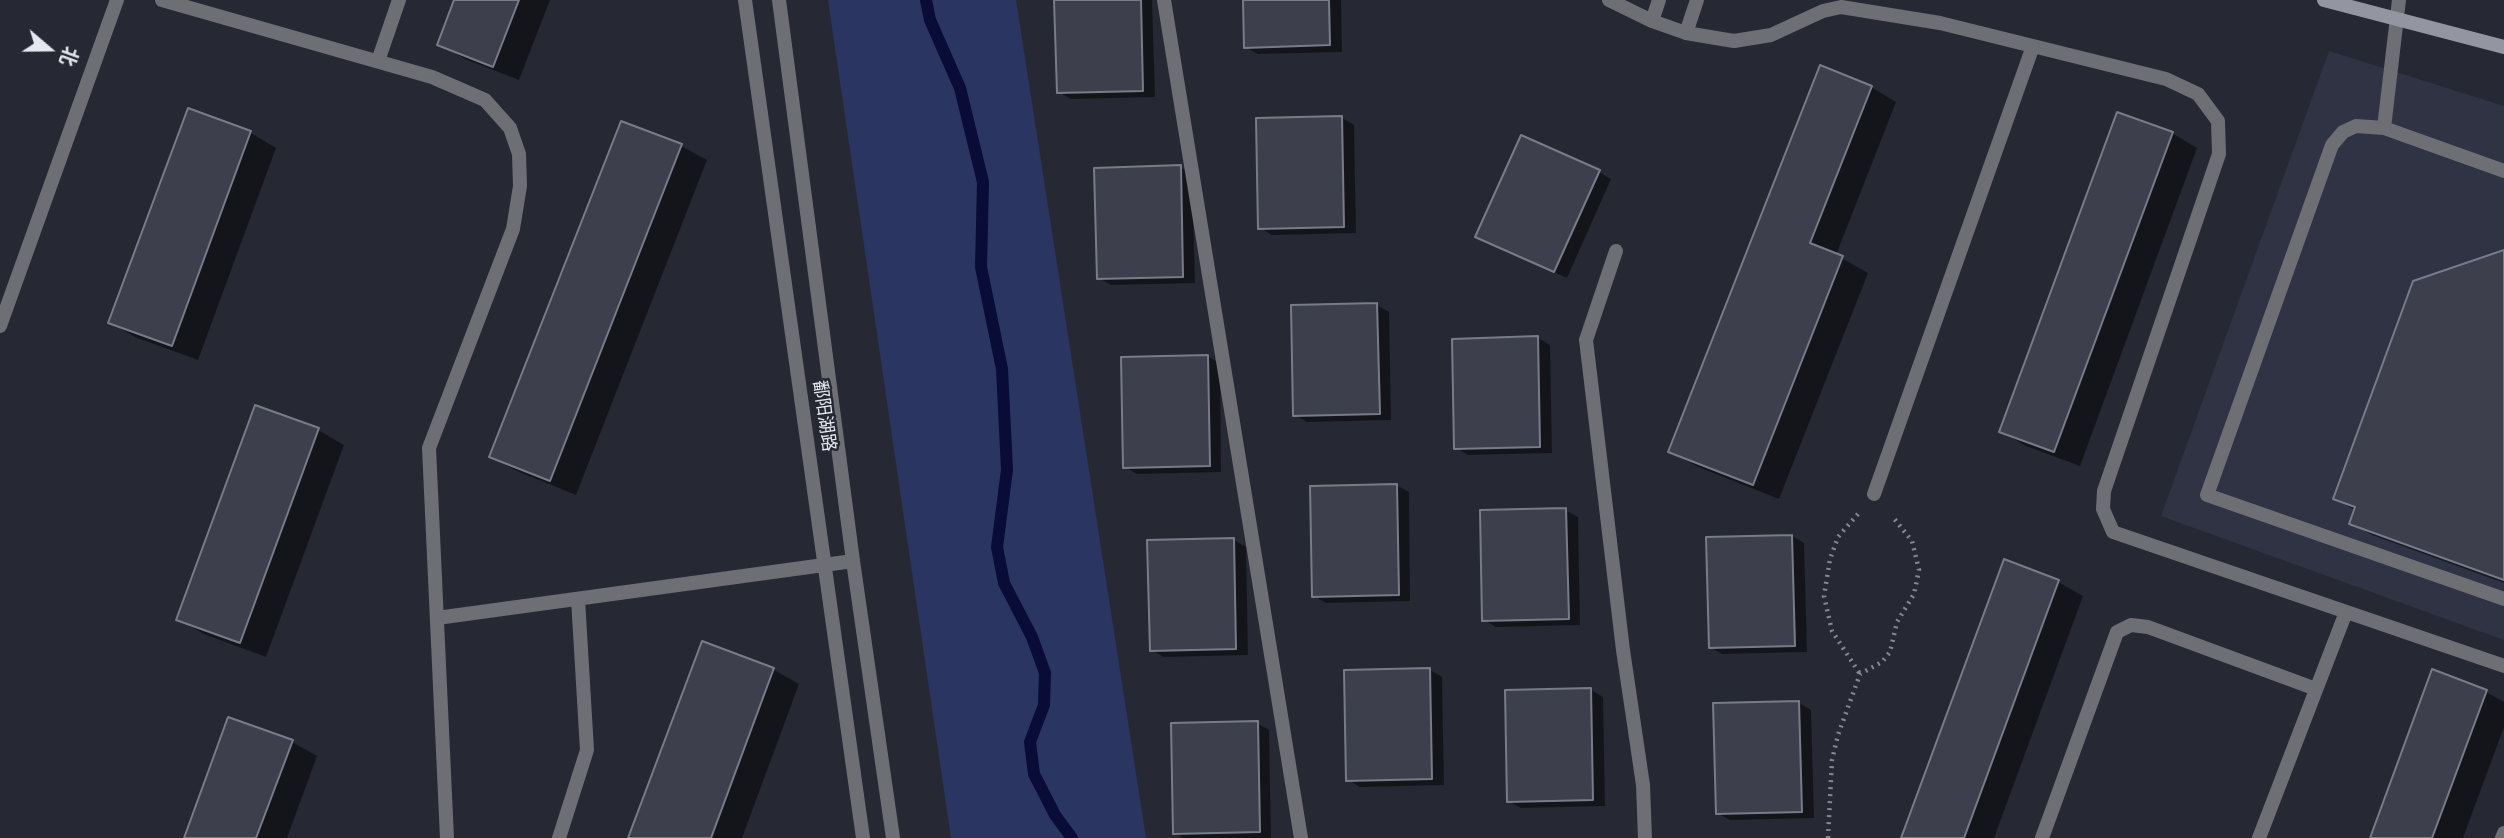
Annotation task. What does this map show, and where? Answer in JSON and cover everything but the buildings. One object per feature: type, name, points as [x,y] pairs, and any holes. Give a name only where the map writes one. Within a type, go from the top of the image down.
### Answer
[{"type":"main road","points":[[2324,0],[2504,47]]},
{"type":"street","points":[[0,326],[117,0]]},
{"type":"street","points":[[162,0],[432,77],[485,100],[510,128],[519,154],[520,186],[513,229],[429,448],[447,838]]},
{"type":"street","points":[[378,61],[399,0]]},
{"type":"street","name":"鄱阳湖路","points":[[745,0],[863,838]]},
{"type":"street","name":"鄱阳湖路","points":[[779,0],[853,561],[893,838]]},
{"type":"street","points":[[1164,0],[1301,838]]},
{"type":"street","points":[[1609,0],[1652,21],[1686,33],[1734,41],[1771,35],[1823,11],[1841,7],[1940,23],[2166,79],[2199,93],[2218,121],[2219,154],[2104,491],[2103,509],[2113,532],[2504,666]]},
{"type":"street","points":[[1652,21],[1660,0]]},
{"type":"street","points":[[1686,33],[1698,0]]},
{"type":"street","points":[[2384,128],[2399,0]]},
{"type":"street","points":[[1874,494],[2033,46]]},
{"type":"street","points":[[2504,171],[2384,128],[2356,126],[2343,132],[2332,145],[2207,495],[2504,599]]},
{"type":"street","points":[[1616,251],[1586,340],[1623,650],[1643,785],[1645,838]]},
{"type":"street","points":[[437,618],[853,561]]},
{"type":"street","points":[[559,838],[587,750],[578,599]]},
{"type":"street","points":[[2259,838],[2346,612]]},
{"type":"street","points":[[2042,838],[2117,632],[2131,625],[2148,627],[2316,689]]},
{"type":"path","points":[[1828,838],[1832,760],[1838,735],[1860,674],[1882,662],[1889,652],[1898,622],[1914,594],[1919,570],[1912,541],[1874,494],[1838,537],[1830,559],[1824,596],[1832,631],[1860,674]]},
{"type":"shaded area","points":[[828,0],[1016,0],[1146,838],[951,838]]},
{"type":"shaded area","points":[[2329,51],[2504,106],[2504,640],[2161,516]]},
{"type":"waterway","points":[[926,0],[930,20],[960,88],[983,182],[981,267],[1002,369],[1007,470],[997,547],[1004,583],[1032,637],[1045,673],[1044,705],[1030,742],[1034,774],[1055,815],[1072,838]]}]
